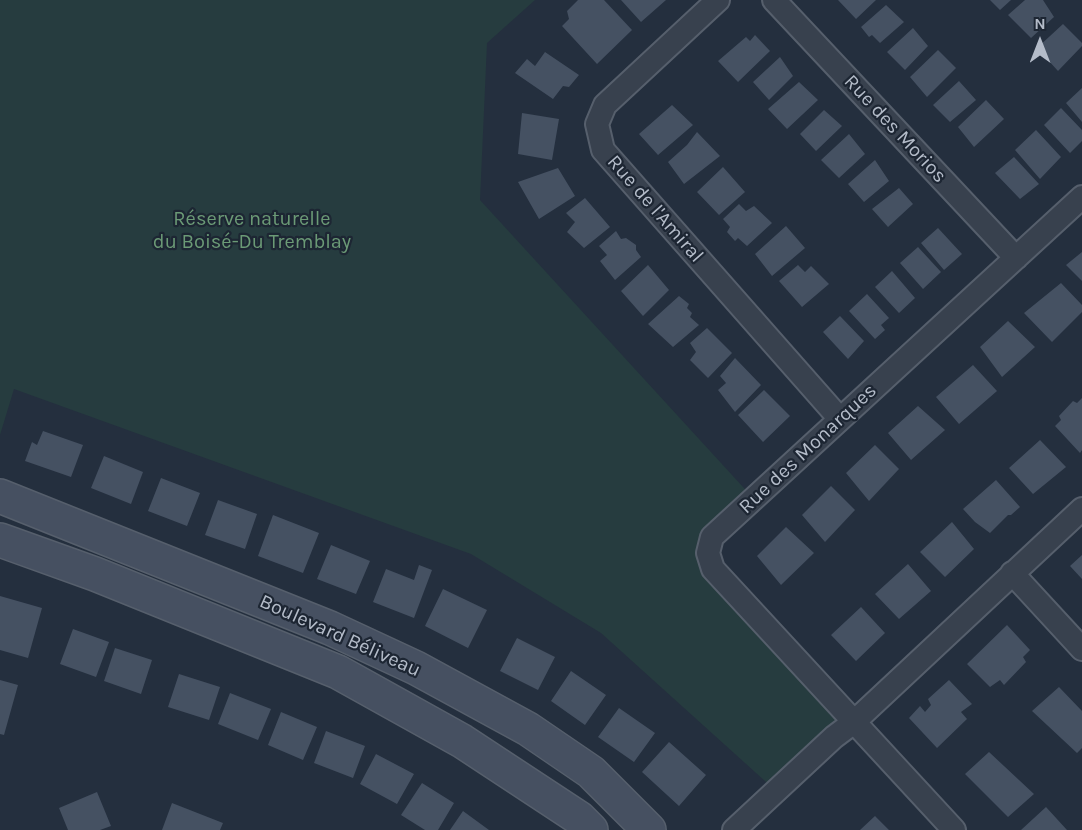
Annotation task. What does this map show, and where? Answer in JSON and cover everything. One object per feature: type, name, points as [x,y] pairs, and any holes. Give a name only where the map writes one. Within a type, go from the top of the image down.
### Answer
[{"type":"street","name":"Rue de l'Amiral","points":[[718,0],[605,105],[597,124],[603,150],[840,419]]},
{"type":"street","name":"Rue des Morios","points":[[774,0],[1016,258]]},
{"type":"street","name":"Rue des Monarques","points":[[954,830],[713,569],[708,553],[712,537],[1082,196]]},
{"type":"street","name":"Boulevard Béliveau","points":[[0,496],[330,628],[416,668],[528,729],[591,772],[649,830]]},
{"type":"street","points":[[734,830],[834,737],[854,722],[1082,509]]},
{"type":"street","name":"Boulevard Béliveau","points":[[0,540],[105,578],[338,672],[462,741],[579,818],[591,830]]},
{"type":"street","points":[[1012,573],[1082,649]]},
{"type":"green space","name":"Réserve naturelle du Boisé-Du Tremblay","points":[[0,0],[535,0],[487,43],[480,200],[754,499],[708,553],[854,722],[776,791],[601,633],[471,554],[14,389],[0,435]]},
{"type":"building","points":[[578,0],[604,0],[632,30],[597,64],[562,26],[569,19],[567,11]]},
{"type":"building","points":[[621,0],[666,0],[641,22]]},
{"type":"building","points":[[838,0],[876,0],[856,19]]},
{"type":"building","points":[[990,0],[1011,0],[1000,10]]},
{"type":"building","points":[[1025,0],[1043,0],[1054,17],[1031,38],[1008,15]]},
{"type":"building","points":[[886,5],[904,22],[880,43],[872,35],[869,37],[861,27]]},
{"type":"building","points":[[1063,24],[1082,43],[1082,46],[1058,71],[1037,48]]},
{"type":"building","points":[[913,28],[928,46],[905,70],[887,52]]},
{"type":"building","points":[[755,35],[770,51],[738,82],[718,61],[746,37],[750,41]]},
{"type":"building","points":[[938,50],[956,68],[927,97],[910,77]]},
{"type":"building","points":[[545,52],[579,75],[569,87],[563,86],[553,99],[515,73],[527,59],[535,66]]},
{"type":"building","points":[[780,57],[793,76],[769,100],[753,82]]},
{"type":"building","points":[[959,81],[976,100],[950,122],[933,105]]},
{"type":"building","points":[[799,82],[818,100],[787,129],[768,109]]},
{"type":"building","points":[[1082,88],[1082,122],[1066,103]]},
{"type":"building","points":[[986,100],[1004,119],[974,147],[958,127]]},
{"type":"building","points":[[672,105],[693,125],[658,155],[639,134]]},
{"type":"building","points":[[1061,108],[1082,130],[1082,141],[1070,153],[1044,125]]},
{"type":"building","points":[[824,110],[842,126],[816,151],[800,134]]},
{"type":"building","points":[[522,113],[559,119],[552,160],[518,154]]},
{"type":"building","points":[[1036,130],[1061,157],[1040,179],[1015,150]]},
{"type":"building","points":[[697,132],[720,156],[684,184],[668,162],[687,145]]},
{"type":"building","points":[[849,134],[865,154],[839,178],[821,160]]},
{"type":"building","points":[[1014,157],[1039,184],[1020,199],[995,173]]},
{"type":"building","points":[[875,160],[889,181],[864,202],[848,184]]},
{"type":"building","points":[[723,167],[745,192],[719,215],[697,192]]},
{"type":"building","points":[[558,168],[575,196],[539,219],[518,182]]},
{"type":"building","points":[[899,188],[913,204],[888,227],[872,209]]},
{"type":"building","points":[[585,198],[610,227],[584,248],[567,232],[575,222],[566,213]]},
{"type":"building","points":[[739,204],[746,211],[754,206],[772,223],[747,246],[738,238],[735,241],[727,232],[730,227],[723,219]]},
{"type":"building","points":[[786,226],[805,248],[772,276],[755,254]]},
{"type":"building","points":[[938,228],[962,254],[944,270],[921,243]]},
{"type":"building","points":[[616,231],[621,239],[626,238],[636,245],[636,250],[641,257],[615,280],[600,261],[607,255],[599,246]]},
{"type":"building","points":[[918,247],[941,272],[923,289],[900,263]]},
{"type":"building","points":[[1082,252],[1082,281],[1066,265]]},
{"type":"building","points":[[648,265],[669,290],[643,316],[621,291]]},
{"type":"building","points":[[798,265],[805,272],[811,266],[829,284],[802,307],[779,281]]},
{"type":"building","points":[[892,271],[915,298],[899,313],[875,287]]},
{"type":"building","points":[[1061,283],[1082,305],[1082,312],[1052,342],[1024,313]]},
{"type":"building","points":[[867,294],[889,318],[881,325],[885,330],[875,339],[849,311]]},
{"type":"building","points":[[679,296],[689,304],[687,308],[692,313],[690,317],[699,325],[673,347],[648,324]]},
{"type":"building","points":[[840,316],[864,341],[848,359],[823,332]]},
{"type":"building","points":[[1008,321],[1035,347],[1002,377],[980,347]]},
{"type":"building","points":[[707,328],[732,353],[708,378],[690,360],[696,352],[690,343]]},
{"type":"building","points":[[735,358],[761,385],[735,412],[718,390],[726,383],[720,376]]},
{"type":"building","points":[[973,365],[997,391],[959,424],[936,397]]},
{"type":"building","points":[[764,390],[790,416],[763,442],[738,415]]},
{"type":"building","points":[[1082,398],[1082,450],[1080,453],[1055,426],[1061,420],[1059,416],[1073,401],[1077,403]]},
{"type":"building","points":[[918,406],[945,430],[911,460],[888,433]]},
{"type":"building","points":[[43,431],[83,445],[71,477],[25,461],[32,442],[37,445]]},
{"type":"building","points":[[1040,440],[1066,467],[1033,494],[1009,468]]},
{"type":"building","points":[[875,445],[899,469],[869,501],[846,473]]},
{"type":"building","points":[[104,456],[143,472],[131,504],[91,488]]},
{"type":"building","points":[[161,478],[200,493],[187,526],[148,511]]},
{"type":"building","points":[[996,480],[1020,507],[1008,515],[990,533],[963,509]]},
{"type":"building","points":[[831,486],[855,510],[825,542],[802,515]]},
{"type":"building","points":[[218,500],[257,514],[245,549],[205,535]]},
{"type":"building","points":[[273,515],[319,533],[303,573],[258,556]]},
{"type":"building","points":[[952,522],[974,549],[945,577],[920,552]]},
{"type":"building","points":[[786,527],[814,553],[781,585],[757,556]]},
{"type":"building","points":[[331,545],[370,561],[356,594],[317,579]]},
{"type":"building","points":[[1082,555],[1082,579],[1070,566]]},
{"type":"building","points":[[908,564],[931,591],[899,619],[875,594]]},
{"type":"building","points":[[419,565],[432,570],[414,618],[373,602],[386,569],[414,580]]},
{"type":"building","points":[[443,589],[487,610],[468,648],[425,626]]},
{"type":"building","points":[[0,596],[42,608],[28,658],[0,650]]},
{"type":"building","points":[[861,607],[885,633],[856,661],[831,635]]},
{"type":"building","points":[[1007,625],[1030,650],[1023,657],[1026,662],[1004,685],[1000,680],[990,687],[967,664]]},
{"type":"building","points":[[73,629],[109,642],[96,677],[60,664]]},
{"type":"building","points":[[517,638],[555,657],[538,690],[500,671]]},
{"type":"building","points":[[115,648],[152,660],[141,694],[104,681]]},
{"type":"building","points":[[571,671],[606,695],[585,725],[551,701]]},
{"type":"building","points":[[179,674],[220,687],[209,720],[168,707]]},
{"type":"building","points":[[0,680],[18,685],[4,735],[0,734]]},
{"type":"building","points":[[949,680],[972,704],[961,712],[967,719],[937,748],[909,718],[920,706],[925,712],[931,705],[928,699]]},
{"type":"building","points":[[1059,687],[1082,711],[1082,748],[1077,753],[1032,711]]},
{"type":"building","points":[[230,693],[271,709],[258,740],[218,724]]},
{"type":"building","points":[[619,708],[655,733],[634,762],[598,737]]},
{"type":"building","points":[[281,712],[317,727],[303,760],[268,745]]},
{"type":"building","points":[[326,731],[365,746],[353,778],[314,763]]},
{"type":"building","points":[[669,742],[706,775],[679,806],[642,772]]},
{"type":"building","points":[[989,752],[1034,794],[1008,817],[965,774]]},
{"type":"building","points":[[376,754],[414,774],[397,804],[360,784]]},
{"type":"building","points":[[422,783],[454,803],[438,830],[425,830],[401,815]]},
{"type":"building","points":[[97,792],[111,826],[100,830],[68,830],[59,808]]},
{"type":"building","points":[[172,803],[223,823],[220,830],[162,830]]},
{"type":"building","points":[[1046,807],[1067,830],[1021,830]]},
{"type":"building","points":[[463,811],[489,830],[450,830]]},
{"type":"building","points":[[875,816],[889,830],[860,830]]}]
